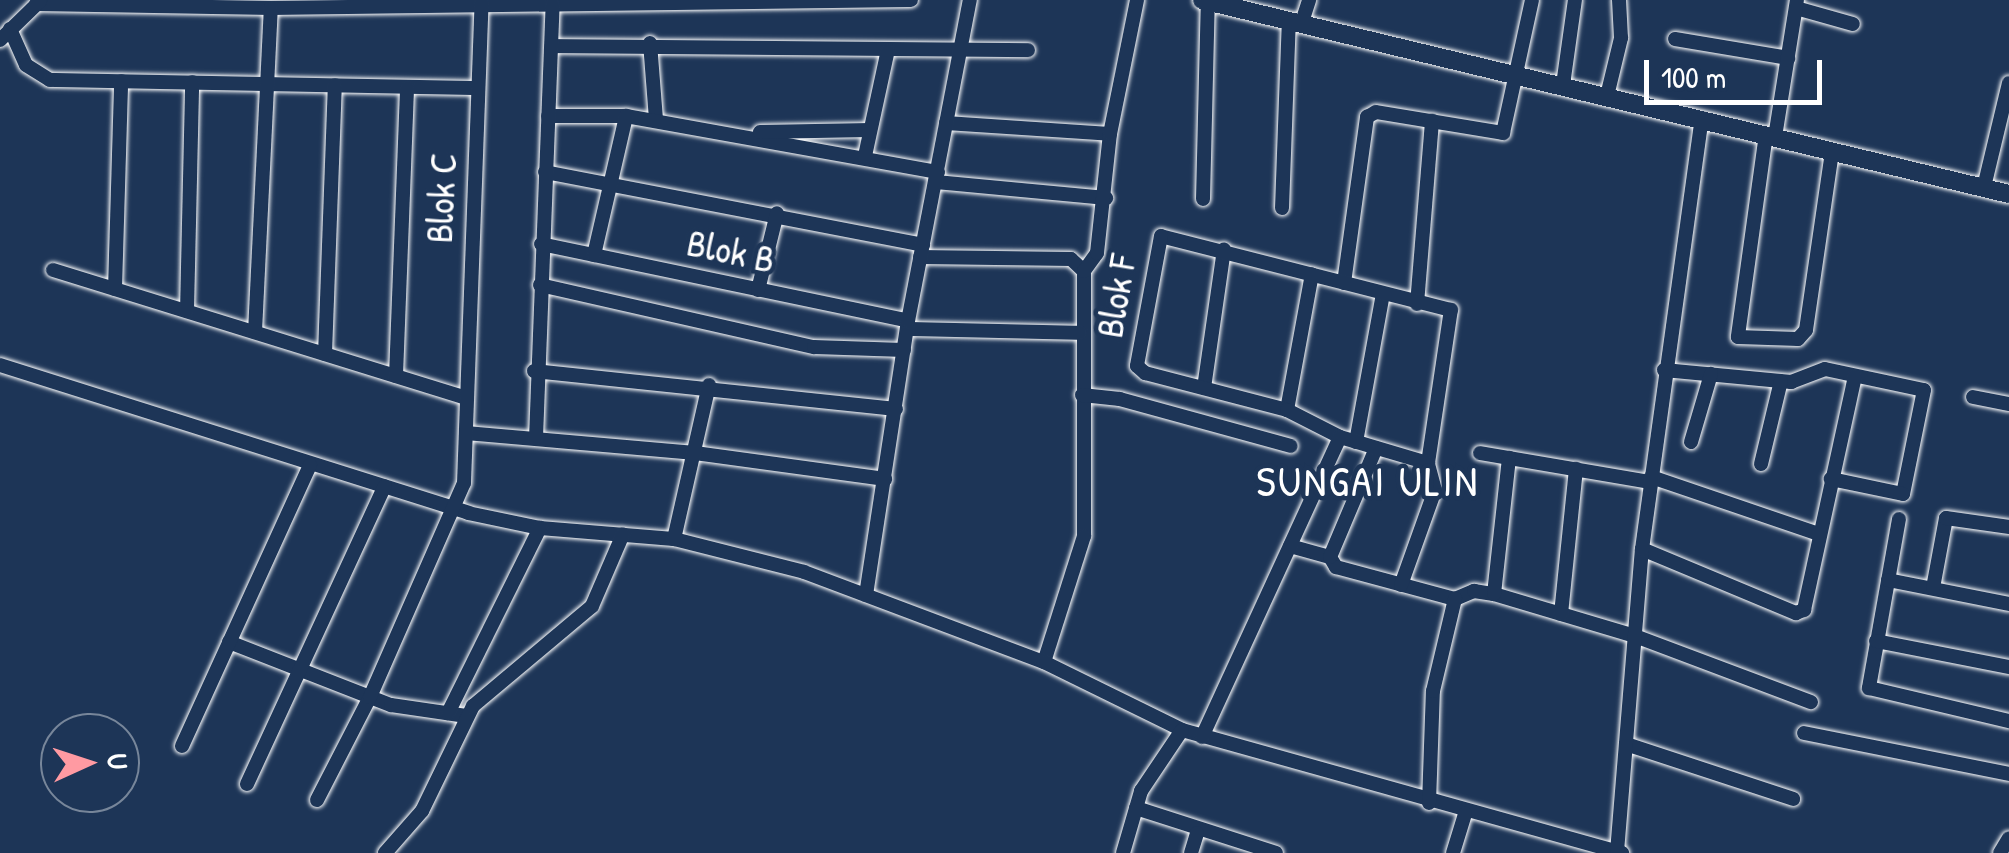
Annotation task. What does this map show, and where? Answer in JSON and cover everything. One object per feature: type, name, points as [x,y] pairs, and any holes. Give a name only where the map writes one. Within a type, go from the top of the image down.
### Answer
[{"type":"street","points":[[478,88],[121,81],[35,74],[5,35],[38,2],[271,8],[398,2],[911,0]]},
{"type":"street","points":[[866,595],[908,325],[970,0]]},
{"type":"street","points":[[1044,662],[1084,536],[1080,333],[1084,271],[1097,252],[1106,198],[1110,134],[1137,0]]},
{"type":"street","points":[[1282,208],[1296,21],[1309,0]]},
{"type":"street","points":[[1344,283],[1368,117],[1376,112],[1504,133],[1532,0]]},
{"type":"street","points":[[1564,85],[1576,0]]},
{"type":"street","points":[[1608,96],[1622,38],[1619,0]]},
{"type":"street","name":"Blok C","points":[[317,800],[370,697],[455,507],[466,434],[464,397],[482,1]]},
{"type":"street","points":[[1203,198],[1205,1],[1242,4],[1296,21],[2009,194]]},
{"type":"street","points":[[536,438],[534,372],[553,4]]},
{"type":"street","points":[[1832,151],[1806,330],[1798,339],[1738,337],[1797,4],[1853,24]]},
{"type":"street","points":[[255,332],[264,84],[271,8]]},
{"type":"street","points":[[1675,39],[1788,58]]},
{"type":"street","points":[[552,46],[650,43],[1028,50]]},
{"type":"street","points":[[650,43],[656,120]]},
{"type":"street","points":[[864,156],[888,50]]},
{"type":"street","points":[[115,289],[121,81]]},
{"type":"street","points":[[187,311],[192,82]]},
{"type":"street","points":[[1984,187],[2009,83]]},
{"type":"street","points":[[324,354],[336,85]]},
{"type":"street","points":[[396,376],[408,87]]},
{"type":"street","points":[[548,116],[656,120],[864,156],[937,177],[1106,198]]},
{"type":"street","points":[[594,256],[626,116]]},
{"type":"street","points":[[0,365],[310,465],[455,507],[540,528],[674,539],[866,595],[1044,662],[1202,737],[1465,814],[1619,852],[1642,549],[1702,118]]},
{"type":"street","points":[[1417,304],[1432,121]]},
{"type":"street","points":[[946,124],[1110,134]]},
{"type":"street","points":[[726,133],[870,130]]},
{"type":"street","points":[[545,172],[777,213],[922,251],[1071,260],[1084,271]]},
{"type":"street","points":[[758,290],[777,213]]},
{"type":"street","name":"Blok F","points":[[1204,388],[1145,373],[1136,366],[1158,241],[1170,236],[1224,249]]},
{"type":"street","name":"Blok B","points":[[541,244],[908,325],[1080,333]]},
{"type":"street","points":[[1402,585],[1435,490],[1428,464],[1451,310],[1417,304],[1224,249],[1204,388],[1286,410],[1340,437],[1428,464]]},
{"type":"street","points":[[53,270],[464,397]]},
{"type":"street","points":[[1286,410],[1312,274]]},
{"type":"street","points":[[540,284],[814,347],[904,350]]},
{"type":"street","points":[[1356,442],[1383,294]]},
{"type":"street","points":[[1664,370],[1781,381],[1825,369],[1926,394],[1903,494],[1831,479]]},
{"type":"street","points":[[534,372],[709,385],[896,409]]},
{"type":"street","points":[[1691,442],[1711,374]]},
{"type":"street","points":[[1642,549],[1796,613],[1807,606],[1818,534],[1856,376]]},
{"type":"street","points":[[1761,464],[1781,381]]},
{"type":"street","points":[[674,539],[709,385]]},
{"type":"street","points":[[1082,395],[1132,402],[1291,446]]},
{"type":"street","points":[[1973,397],[2009,404]]},
{"type":"street","points":[[466,434],[695,453],[885,479]]},
{"type":"street","points":[[1202,737],[1340,437]]},
{"type":"street","points":[[1376,448],[1330,557],[1333,566],[1455,599],[1474,591],[1494,594],[1634,636],[1811,702]]},
{"type":"street","points":[[1480,453],[1650,479],[1818,534]]},
{"type":"street","points":[[1494,594],[1509,458]]},
{"type":"street","points":[[182,746],[310,465]]},
{"type":"street","points":[[1562,614],[1576,469]]},
{"type":"street","points":[[246,784],[385,486]]},
{"type":"street","points":[[1932,588],[1946,518],[2009,527]]},
{"type":"street","points":[[1900,519],[1868,680],[1874,691],[2009,720]]},
{"type":"street","points":[[448,714],[540,528]]},
{"type":"street","points":[[385,853],[438,785],[466,716],[501,678],[583,618],[624,534]]},
{"type":"street","points":[[1290,546],[1330,557]]},
{"type":"street","points":[[1888,580],[2009,604]]},
{"type":"street","points":[[1429,803],[1432,691],[1455,599]]},
{"type":"street","points":[[1876,640],[2009,667]]},
{"type":"street","points":[[229,642],[370,697],[466,716]]},
{"type":"street","points":[[1124,853],[1136,808],[1182,730]]},
{"type":"street","points":[[1804,733],[2009,774]]},
{"type":"street","points":[[1626,744],[1793,799]]},
{"type":"street","points":[[1136,808],[1197,832],[1276,853]]},
{"type":"street","points":[[1453,853],[1465,814]]},
{"type":"street","points":[[1191,853],[1197,832]]},
{"type":"street","points":[[2000,853],[2009,838]]},
{"type":"district","name":"SUNGAI ULIN","points":[[1368,481]]}]
